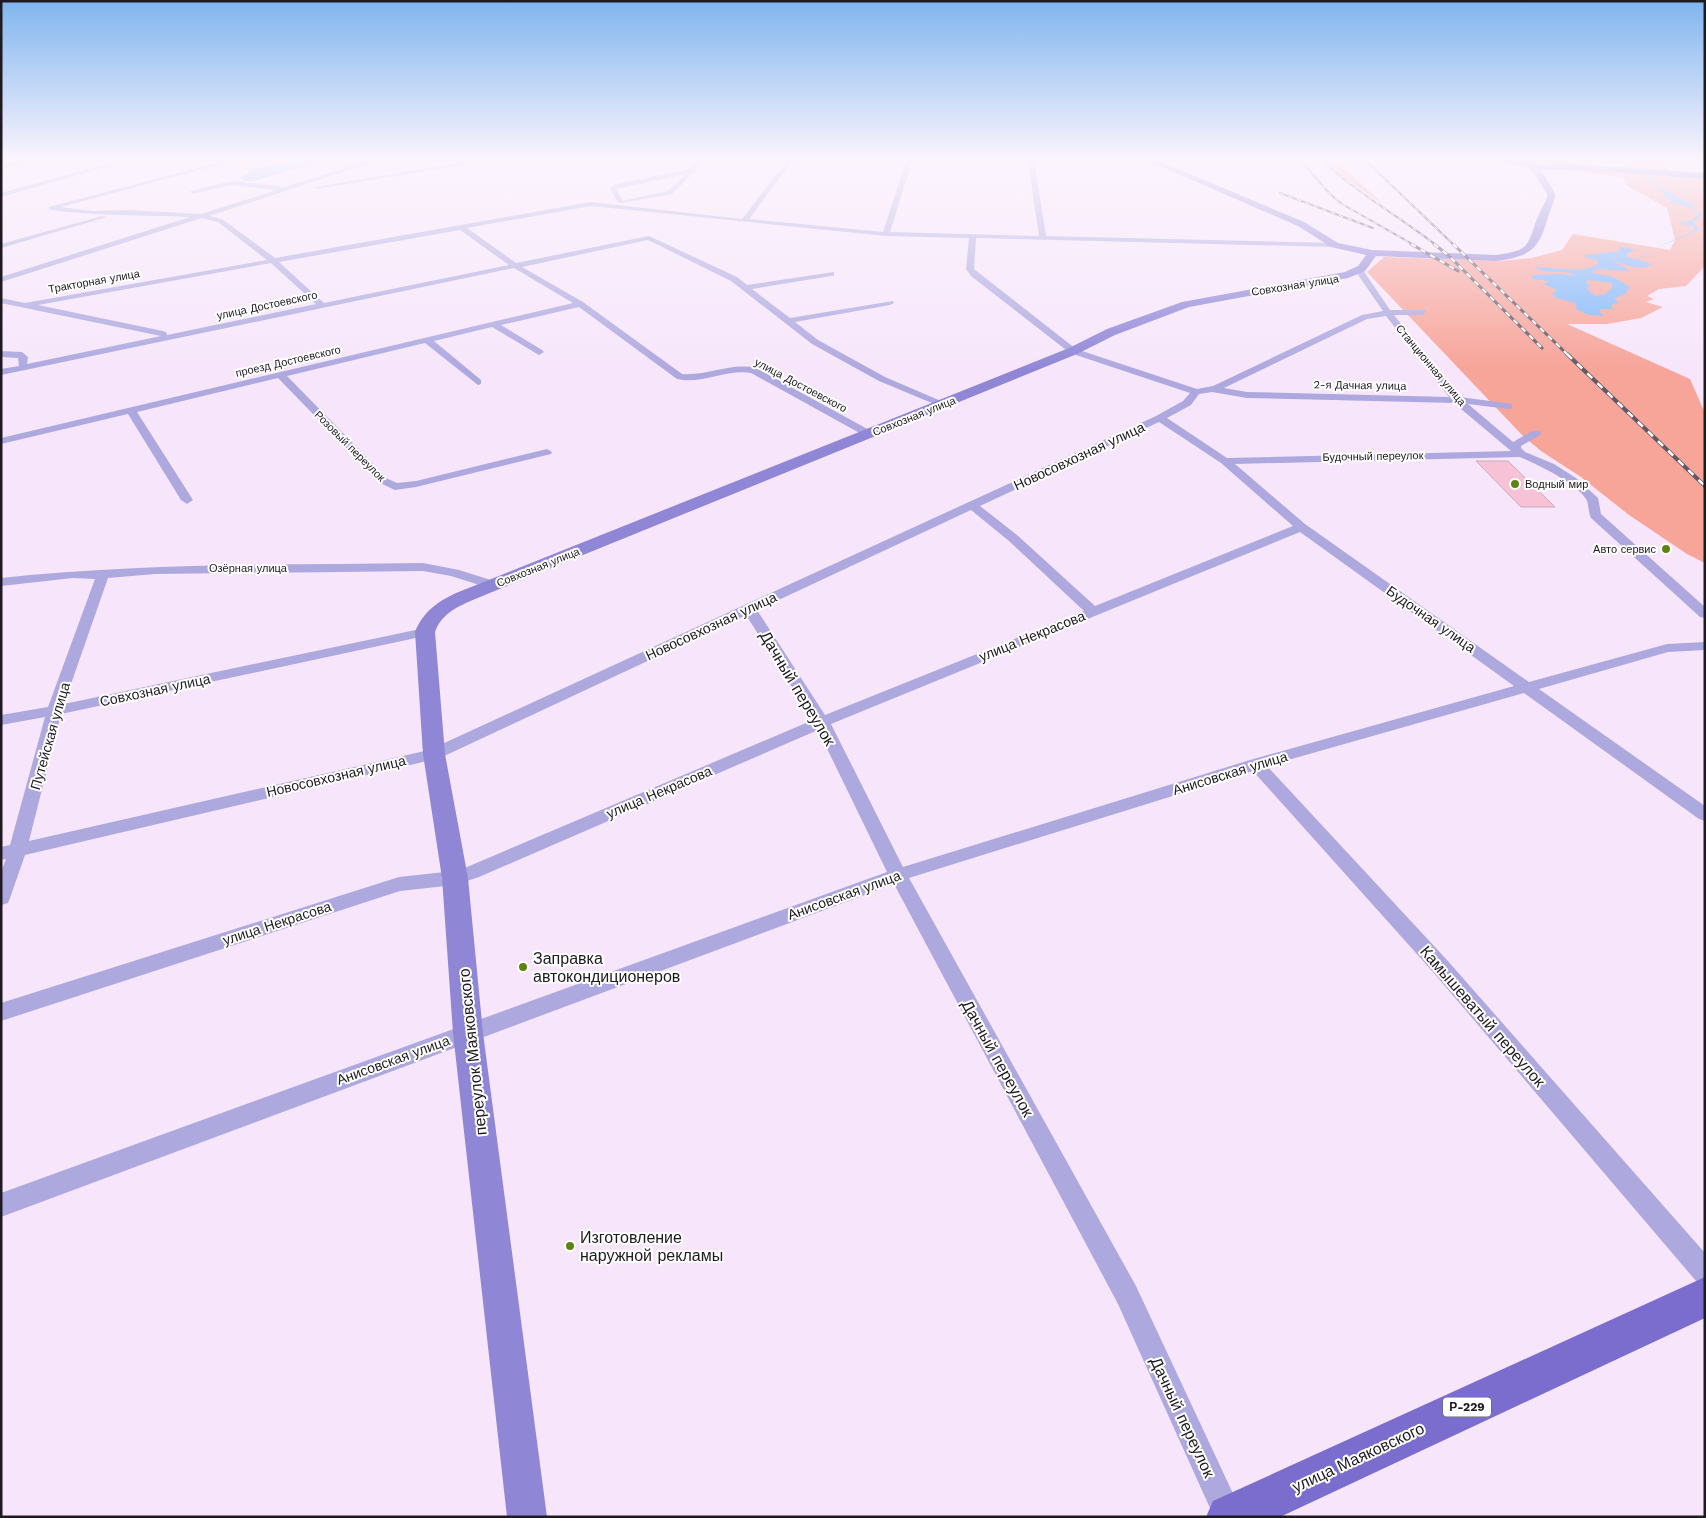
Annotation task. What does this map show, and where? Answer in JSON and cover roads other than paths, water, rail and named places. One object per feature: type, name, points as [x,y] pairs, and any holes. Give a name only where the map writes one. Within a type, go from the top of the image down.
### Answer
[{"type":"main road","name":"улица Маяковского","points":[[1229,1517],[1705,1297]]},
{"type":"street","points":[[1,246],[66,229]]},
{"type":"street","points":[[1,280],[161,229]]},
{"type":"street","points":[[231,229],[272,260],[322,305]]},
{"type":"street","name":"Тракторная улица","points":[[26,305],[450,229]]},
{"type":"street","name":"улица Достоевского","points":[[464,229],[514,265],[580,304],[680,377],[693,378],[737,368],[754,370],[869,434]]},
{"type":"street","name":"Тракторная улица","points":[[830,229],[886,234],[973,237],[1335,245]]},
{"type":"street","points":[[886,234],[888,229]]},
{"type":"street","points":[[1043,229],[1044,238]]},
{"type":"street","points":[[1310,229],[1335,245],[1372,253],[1496,258],[1512,256],[1523,252],[1537,238],[1539,229]]},
{"type":"street","points":[[973,237],[970,268],[974,274],[1073,352],[1196,392]]},
{"type":"street","name":"улица Достоевского","points":[[1,372],[649,238],[698,260],[734,279],[746,288]]},
{"type":"street","points":[[1360,272],[1368,265],[1372,253]]},
{"type":"street","name":"Совхозная улица","points":[[1,720],[54,711],[425,632],[434,616],[456,601],[492,585],[1073,352],[1111,332],[1186,304],[1360,272]]},
{"type":"street","name":"Станционная улица","points":[[1360,272],[1388,313],[1457,400],[1520,454],[1550,466],[1572,480],[1592,498],[1595,515],[1705,614]]},
{"type":"street","points":[[746,288],[831,274]]},
{"type":"street","points":[[746,288],[816,342],[882,379],[943,404]]},
{"type":"street","points":[[1,300],[171,336]]},
{"type":"street","points":[[788,320],[890,303]]},
{"type":"street","name":"проезд Достоевского","points":[[1,441],[580,304]]},
{"type":"street","name":"Станционная улица","points":[[1388,313],[1422,312]]},
{"type":"street","name":"Новосовхозная улица","points":[[1,854],[434,754],[1160,418],[1187,402],[1196,392],[1212,388],[1365,317],[1388,313]]},
{"type":"street","points":[[494,325],[539,352]]},
{"type":"street","points":[[428,341],[478,382]]},
{"type":"street","points":[[1,354],[18,354],[22,357],[24,367]]},
{"type":"street","name":"Розовый переулок","points":[[281,376],[384,482],[395,488],[547,452]]},
{"type":"street","name":"2-я Дачная улица","points":[[1212,388],[1247,395],[1457,400],[1508,406]]},
{"type":"street","points":[[130,411],[187,500]]},
{"type":"street","name":"Будочная улица","points":[[1160,418],[1225,461],[1301,527],[1705,815]]},
{"type":"street","points":[[1520,454],[1516,449],[1516,445],[1536,434]]},
{"type":"street","name":"Будочный переулок","points":[[1225,461],[1520,454]]},
{"type":"street","points":[[972,505],[1013,538],[1092,612]]},
{"type":"street","name":"улица Некрасова","points":[[1,1012],[399,884],[455,878],[482,868],[822,722],[1301,527]]},
{"type":"street","name":"Озёрная улица","points":[[1,582],[73,574],[155,570],[423,567],[492,585]]},
{"type":"street","name":"Путейская улица","points":[[1,898],[18,850],[54,711],[103,574]]},
{"type":"street","name":"Дачный переулок","points":[[749,608],[822,722],[898,875],[1127,1295],[1229,1517]]},
{"type":"street","name":"переулок Маяковского","points":[[425,632],[434,754],[455,878],[468,1033],[527,1517]]},
{"type":"street","name":"Анисовская улица","points":[[1,1205],[898,875],[1256,764],[1667,648],[1705,646]]},
{"type":"street","name":"Камышеватый переулок","points":[[1256,764],[1440,966],[1705,1272]]},
{"type":"water","points":[[1693,229],[1699,230],[1653,249],[1693,231]]},
{"type":"water","points":[[1619,246],[1638,251],[1632,251],[1626,255],[1636,260],[1653,249],[1638,260],[1652,264],[1647,266],[1637,267],[1611,260],[1630,271],[1598,269],[1590,272],[1613,277],[1630,287],[1625,294],[1615,298],[1618,303],[1612,304],[1612,309],[1600,309],[1604,316],[1589,315],[1577,310],[1575,303],[1556,298],[1552,294],[1557,290],[1544,284],[1549,281],[1531,279],[1534,275],[1561,274],[1576,276],[1568,272],[1544,271],[1535,267],[1568,270],[1584,269],[1598,264],[1597,261],[1584,256],[1620,251]],"holes":[[[1587,280],[1612,283],[1612,288],[1605,294],[1595,296],[1587,288],[1591,286],[1586,283]]]},
{"type":"railway","points":[[1386,229],[1414,245]]},
{"type":"railway","points":[[1414,229],[1436,245]]},
{"type":"railway","points":[[1437,229],[1454,245]]},
{"type":"railway","points":[[1411,244],[1458,271]]},
{"type":"railway","points":[[1434,244],[1449,256],[1542,348]]},
{"type":"railway","points":[[1453,244],[1568,355]]},
{"type":"railway","points":[[1567,354],[1705,486]]},
{"type":"place","name":"Водный мир","points":[[1515,484]]},
{"type":"place","name":"Авто сервис","points":[[1666,549]]},
{"type":"place","name":"Заправка автокондиционеров","points":[[523,967]]},
{"type":"place","name":"Изготовление наружной рекламы","points":[[570,1246]]}]
